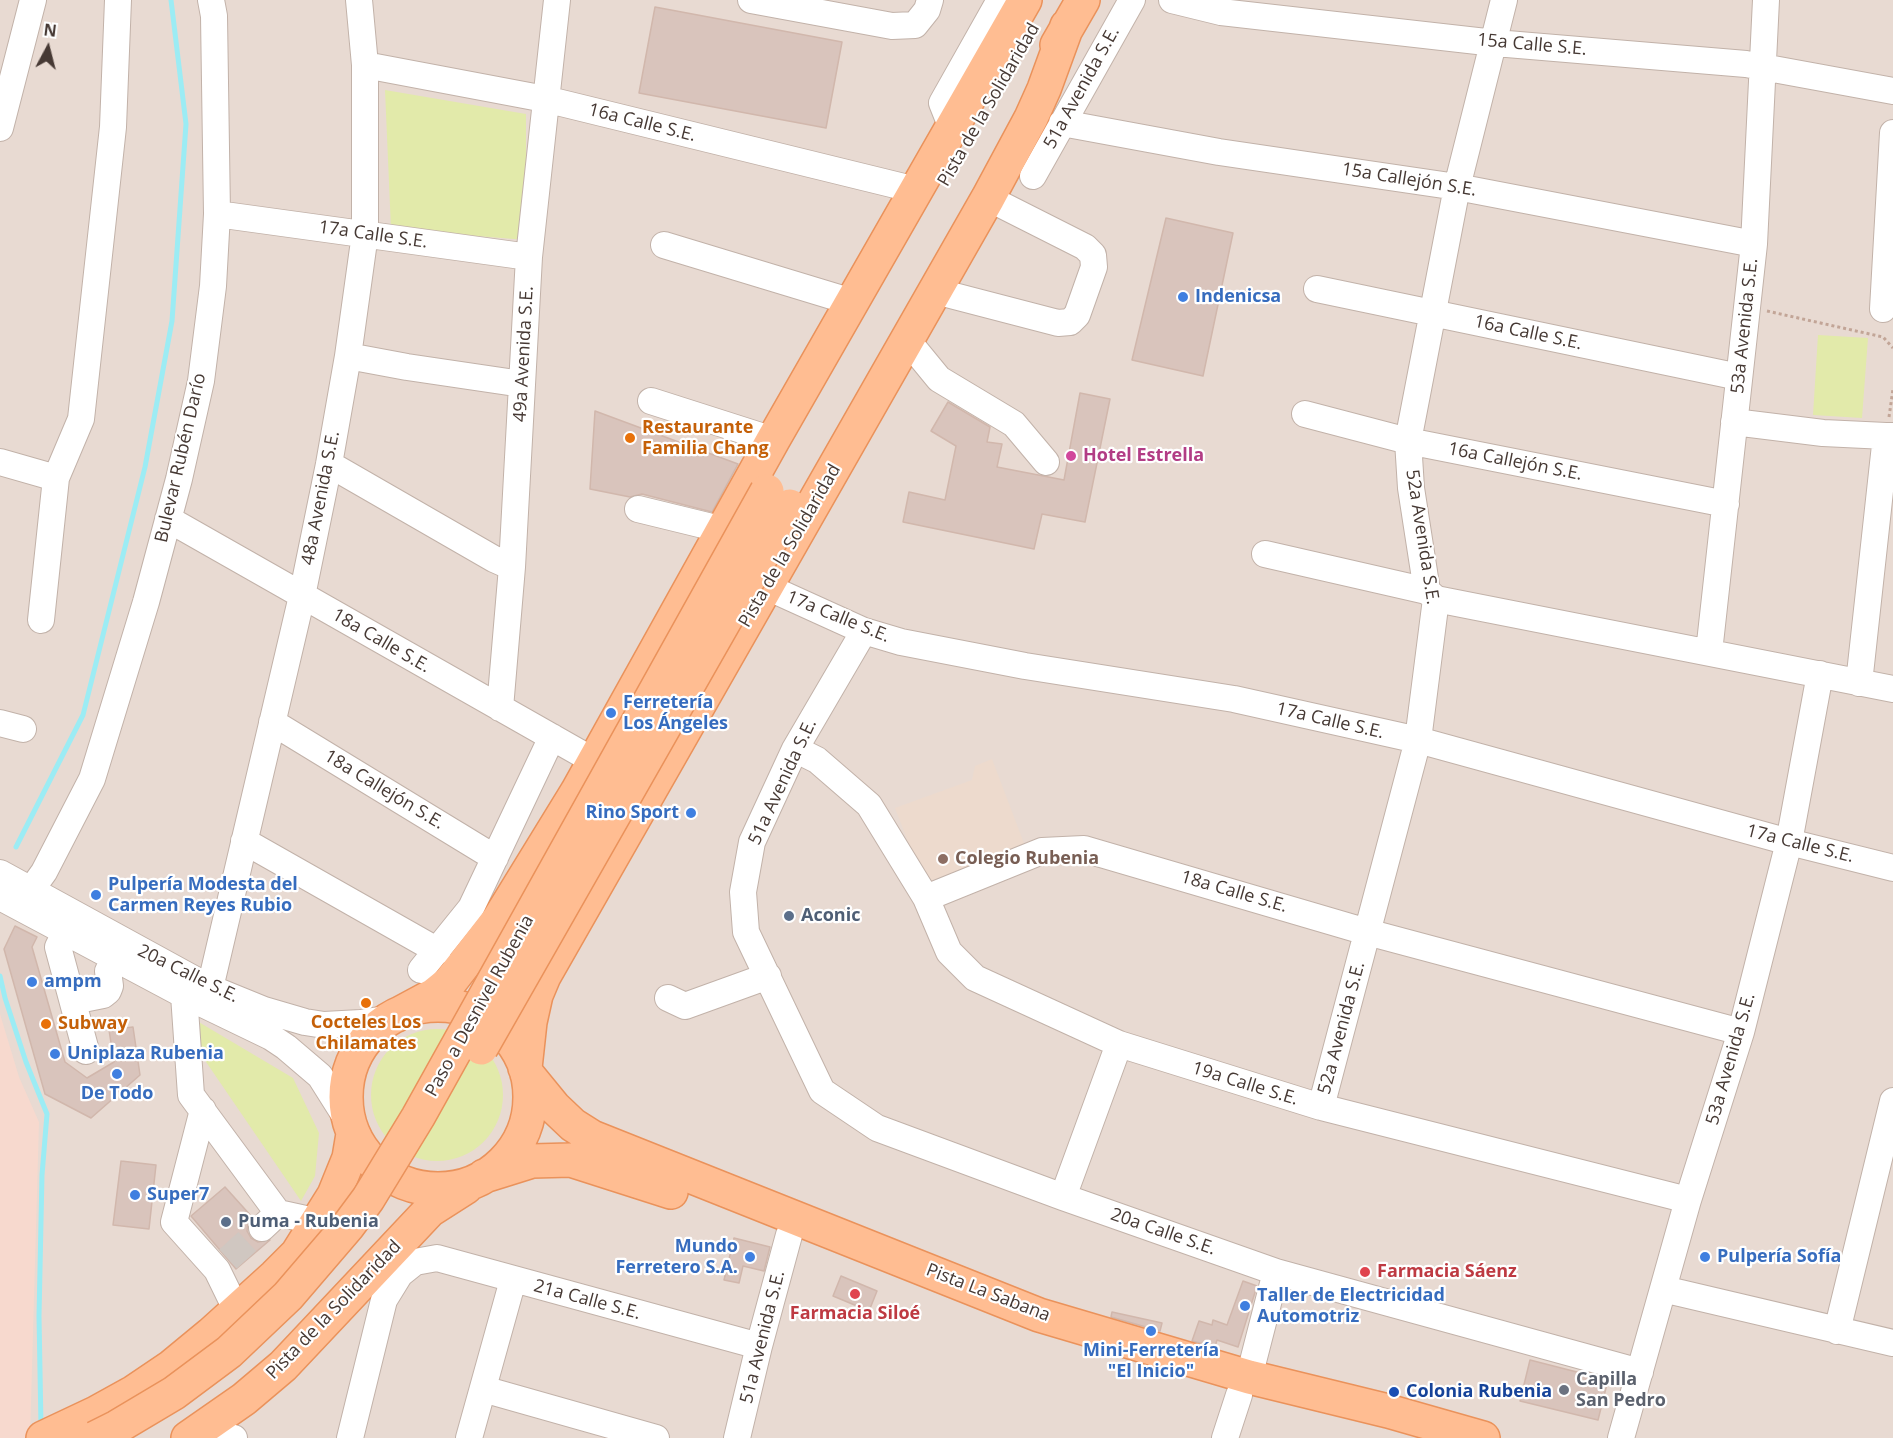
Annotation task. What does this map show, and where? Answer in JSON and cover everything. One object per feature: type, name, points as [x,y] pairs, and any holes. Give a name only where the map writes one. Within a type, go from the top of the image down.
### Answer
[{"type":"main road","name":"Pista de la Solidaridad","points":[[393,1017],[434,995],[450,982],[499,919],[594,761],[773,440],[1025,0]]},
{"type":"main road","name":"Pista de la Solidaridad","points":[[779,498],[822,392],[1049,0]]},
{"type":"main road","name":"Pista de la Solidaridad","points":[[779,498],[1075,13]]},
{"type":"main road","name":"Pista de la Solidaridad","points":[[526,1071],[530,1022],[536,995],[544,976],[988,198],[1031,118],[1075,13]]},
{"type":"main road","name":"Paso a Desnivel Rubenia","points":[[95,1438],[164,1399],[229,1352],[288,1296],[348,1226],[368,1198],[431,1093],[779,498]]},
{"type":"main road","name":"Paso a Desnivel Rubenia","points":[[139,1438],[212,1390],[264,1348],[345,1265],[392,1202],[460,1087],[779,498]]},
{"type":"main road","points":[[43,1438],[134,1392],[171,1367],[237,1311],[297,1254],[319,1222],[342,1179],[349,1158],[351,1128],[346,1092],[352,1063],[368,1037],[393,1017],[413,1009],[431,1006],[450,1006],[468,1010],[485,1018],[500,1029],[512,1043],[526,1071],[530,1106],[525,1127],[509,1155],[481,1178],[462,1185],[436,1189],[402,1181],[386,1173],[362,1149],[351,1128]]},
{"type":"main road","name":"Pista La Sabana","points":[[526,1071],[554,1107],[573,1125],[592,1137],[1039,1315],[1244,1386],[1406,1438]]},
{"type":"main road","name":"Pista La Sabana","points":[[481,1178],[532,1161],[570,1160],[645,1182],[1036,1331],[1244,1386],[1388,1412],[1483,1438]]},
{"type":"main road","name":"Pista de la Solidaridad","points":[[196,1433],[283,1366],[430,1210],[481,1178]]},
{"type":"street","points":[[0,128],[33,0]]},
{"type":"street","points":[[40,620],[56,478],[81,419],[113,128],[118,0]]},
{"type":"street","name":"Bulevar Rubén Darío","points":[[31,890],[44,872],[92,778],[119,694],[179,479],[201,381],[213,286],[217,214],[212,0]]},
{"type":"street","name":"48a Avenida S.E.","points":[[210,988],[302,596],[348,356],[365,234],[365,65],[359,0]]},
{"type":"street","name":"49a Avenida S.E.","points":[[500,708],[512,567],[529,257],[557,0]]},
{"type":"street","points":[[751,0],[892,26],[915,25],[927,10],[930,0]]},
{"type":"street","points":[[952,129],[942,103],[1000,0]]},
{"type":"street","name":"51a Avenida S.E.","points":[[1033,176],[1132,0]]},
{"type":"street","name":"15a Calle S.E.","points":[[1172,0],[1221,12],[1495,43],[1746,64],[1893,91]]},
{"type":"street","name":"52a Avenida S.E.","points":[[1321,1107],[1418,740],[1432,595],[1411,488],[1408,441],[1457,187],[1504,0]]},
{"type":"street","name":"53a Avenida S.E.","points":[[1709,652],[1754,244],[1766,0]]},
{"type":"street","name":"16a Calle S.E.","points":[[365,65],[545,99],[916,190]]},
{"type":"street","name":"15a Callejón S.E.","points":[[1062,123],[1219,152],[1457,187],[1754,244]]},
{"type":"street","points":[[1883,309],[1893,133]]},
{"type":"street","points":[[935,291],[1058,323],[1070,322],[1077,315],[1094,267],[1093,255],[1085,247],[988,198]]},
{"type":"street","name":"17a Calle S.E.","points":[[217,214],[529,257]]},
{"type":"street","points":[[664,245],[852,302]]},
{"type":"street","name":"16a Calle S.E.","points":[[1317,289],[1739,378]]},
{"type":"street","points":[[907,340],[939,379],[1014,424],[1046,462]]},
{"type":"street","points":[[348,356],[522,384]]},
{"type":"street","points":[[651,401],[773,440]]},
{"type":"street","name":"16a Callejón S.E.","points":[[1305,414],[1408,441],[1726,504]]},
{"type":"street","points":[[1734,423],[1823,433],[1889,436],[1859,683]]},
{"type":"street","points":[[0,462],[56,478]]},
{"type":"street","points":[[329,464],[494,559],[512,567]]},
{"type":"street","points":[[638,509],[724,530]]},
{"type":"street","name":"18a Calle S.E.","points":[[168,519],[594,761]]},
{"type":"street","points":[[1265,554],[1432,595],[1893,689]]},
{"type":"street","name":"17a Calle S.E.","points":[[766,587],[864,631],[901,642],[1025,666],[1234,699],[1418,740],[1789,842],[1893,868]]},
{"type":"street","name":"51a Avenida S.E.","points":[[768,976],[746,932],[743,892],[752,842],[795,749],[864,631]]},
{"type":"street","name":"53a Avenida S.E.","points":[[1621,1438],[1688,1200],[1741,1032],[1789,842],[1820,674]]},
{"type":"street","name":"18a Callejón S.E.","points":[[272,722],[495,858]]},
{"type":"street","points":[[244,841],[429,961],[471,908],[552,737]]},
{"type":"street","points":[[795,749],[817,760],[869,805],[926,898]]},
{"type":"street","name":"18a Calle S.E.","points":[[926,898],[1042,851],[1084,849],[1367,932],[1741,1032]]},
{"type":"street","name":"20a Calle S.E.","points":[[0,873],[210,988],[264,1010],[305,1022],[347,1024],[393,1017]]},
{"type":"street","name":"20a Calle S.E.","points":[[0,897],[184,995],[271,1037],[298,1055],[324,1081],[351,1128]]},
{"type":"street","name":"19a Calle S.E.","points":[[926,898],[949,952],[975,978],[1119,1044],[1321,1107],[1688,1200]]},
{"type":"street","points":[[65,933],[58,947],[86,1051]]},
{"type":"street","points":[[73,1001],[103,995],[108,991],[110,986],[108,971],[115,959]]},
{"type":"street","points":[[668,998],[685,1006],[768,976]]},
{"type":"street","name":"20a Calle S.E.","points":[[768,976],[822,1091],[877,1128],[1276,1272],[1640,1372]]},
{"type":"street","points":[[184,995],[191,1095],[203,1110],[270,1220],[319,1222]]},
{"type":"street","points":[[1063,1197],[1119,1044]]},
{"type":"street","points":[[1837,1331],[1893,1101]]},
{"type":"street","points":[[203,1110],[174,1222],[222,1264],[237,1311]]},
{"type":"street","name":"51a Avenida S.E.","points":[[737,1438],[789,1236]]},
{"type":"street","name":"21a Calle S.E.","points":[[350,1438],[384,1300],[400,1274],[415,1262],[437,1258],[759,1346]]},
{"type":"street","points":[[1225,1438],[1244,1386],[1276,1272]]},
{"type":"street","points":[[469,1438],[513,1280]]},
{"type":"street","points":[[1663,1289],[1893,1343]]},
{"type":"street","points":[[483,1389],[656,1438]]},
{"type":"street","points":[[196,1433],[234,1438]]},
{"type":"path","points":[[1747,307],[1882,337],[1893,348]]},
{"type":"path","points":[[1889,436],[1893,389]]},
{"type":"shaded area","points":[[0,0],[1893,0],[1893,1438],[0,1438]]},
{"type":"shaded area","points":[[992,759],[1025,846],[924,883],[895,808],[972,780],[975,766]]},
{"type":"shaded area","points":[[0,1014],[19,1077],[39,1122],[30,1438],[0,1438]]},
{"type":"green space","points":[[385,90],[526,114],[526,240],[391,229]]},
{"type":"green space","points":[[1818,335],[1868,338],[1862,418],[1813,415]]},
{"type":"green space","points":[[197,1021],[293,1078],[319,1133],[315,1176],[301,1201],[189,1037]]},
{"type":"green space","points":[[437,1029],[462,1034],[483,1049],[498,1070],[503,1095],[498,1120],[483,1141],[462,1156],[437,1161],[412,1156],[391,1141],[376,1120],[371,1095],[376,1070],[391,1049],[412,1034]]},
{"type":"building","points":[[655,7],[842,42],[826,128],[639,93]]},
{"type":"building","name":"Indenicsa","points":[[1166,218],[1233,233],[1203,376],[1132,360]]},
{"type":"building","points":[[1080,393],[1110,399],[1085,522],[1042,514],[1034,549],[903,522],[909,492],[945,500],[956,446],[931,431],[948,402],[990,427],[987,442],[1002,444],[997,467],[1064,480]]},
{"type":"building","name":"Restaurante Familia Chang","points":[[595,411],[738,464],[712,512],[642,494],[630,497],[590,489]]},
{"type":"building","points":[[15,926],[37,937],[32,947],[65,1062],[87,1078],[114,1062],[109,1030],[133,1027],[140,1075],[91,1118],[45,1094],[4,949]]},
{"type":"building","name":"Super7","points":[[121,1161],[156,1165],[149,1229],[113,1225]]},
{"type":"building","name":"Puma - Rubenia","points":[[225,1187],[252,1217],[247,1231],[251,1238],[258,1242],[270,1240],[236,1269],[191,1216]]},
{"type":"building","name":"Mundo Ferretero S.A.","points":[[734,1238],[770,1247],[764,1271],[743,1266],[739,1283],[724,1280]]},
{"type":"building","name":"Farmacia Siloé","points":[[841,1276],[877,1291],[869,1311],[833,1296]]},
{"type":"building","name":"Taller de Electricidad Automotriz","points":[[1243,1281],[1257,1286],[1238,1347],[1217,1340],[1215,1347],[1192,1341],[1199,1321],[1212,1325],[1213,1320],[1227,1325]]},
{"type":"building","points":[[1112,1312],[1162,1323],[1160,1331],[1111,1317]]},
{"type":"building","name":"Capilla San Pedro","points":[[1530,1360],[1608,1380],[1598,1420],[1520,1401]]},
{"type":"waterway","points":[[16,847],[83,715],[145,467],[172,321],[186,124],[171,0]]},
{"type":"waterway","points":[[0,976],[26,1062],[47,1114],[42,1175],[39,1316],[41,1426]]},
{"type":"tunnel","points":[[228,1259],[262,1228]]},
{"type":"place","name":"Indenicsa","points":[[1183,297]]},
{"type":"place","name":"Restaurante Familia Chang","points":[[630,438]]},
{"type":"place","name":"Hotel Estrella","points":[[1071,456]]},
{"type":"place","name":"Ferretería Los Ángeles","points":[[611,713]]},
{"type":"place","name":"Rino Sport","points":[[691,813]]},
{"type":"place","name":"Colegio Rubenia","points":[[943,859]]},
{"type":"place","name":"Pulpería Modesta del Carmen Reyes Rubio","points":[[96,895]]},
{"type":"place","name":"Aconic","points":[[789,916]]},
{"type":"place","name":"ampm","points":[[32,982]]},
{"type":"place","name":"Cocteles Los Chilamates","points":[[366,1003]]},
{"type":"place","name":"Subway","points":[[46,1024]]},
{"type":"place","name":"Uniplaza Rubenia","points":[[55,1054]]},
{"type":"place","name":"De Todo","points":[[117,1074]]},
{"type":"place","name":"Super7","points":[[135,1195]]},
{"type":"place","name":"Puma - Rubenia","points":[[226,1222]]},
{"type":"place","name":"Mundo Ferretero S.A.","points":[[750,1257]]},
{"type":"place","name":"Pulpería Sofía","points":[[1705,1257]]},
{"type":"place","name":"Farmacia Sáenz","points":[[1365,1272]]},
{"type":"place","name":"Farmacia Siloé","points":[[855,1294]]},
{"type":"place","name":"Taller de Electricidad Automotriz","points":[[1245,1306]]},
{"type":"place","name":"Mini-Ferretería \"El Inicio\"","points":[[1151,1331]]},
{"type":"place","name":"Capilla San Pedro","points":[[1564,1390]]},
{"type":"place","name":"Colonia Rubenia","points":[[1394,1392]]}]
